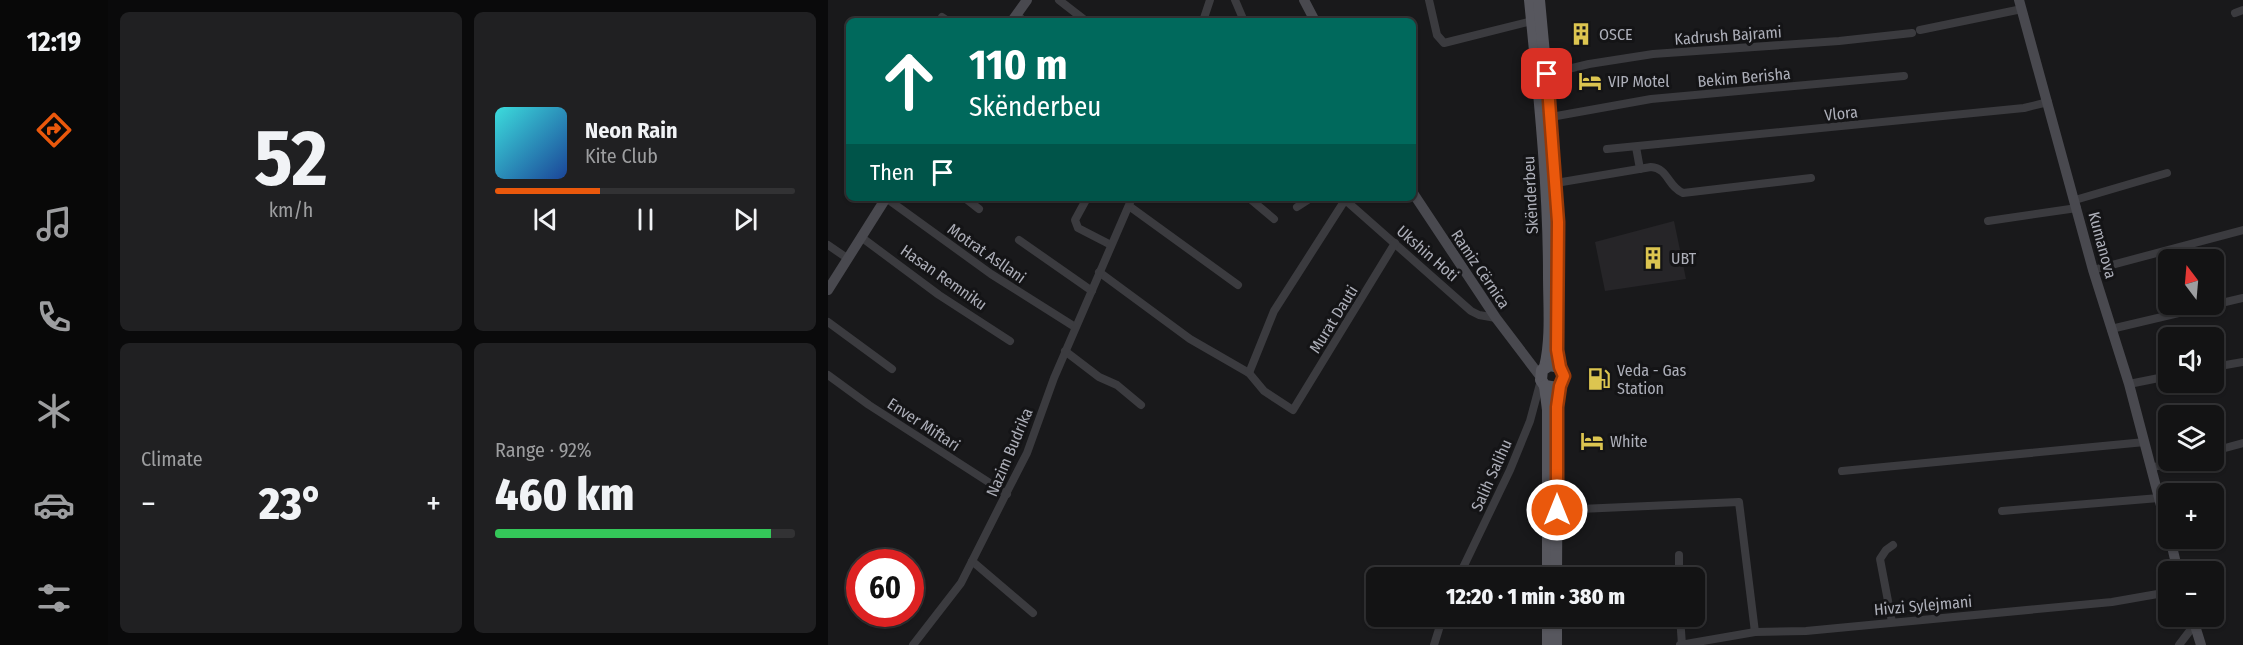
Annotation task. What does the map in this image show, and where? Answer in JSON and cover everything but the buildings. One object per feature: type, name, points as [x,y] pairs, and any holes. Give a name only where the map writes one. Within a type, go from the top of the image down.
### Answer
[{"type":"main road","points":[[1018,18],[1027,0]]},
{"type":"main road","points":[[1304,0],[1313,18]]},
{"type":"main road","name":"Skënderbeu","points":[[1530,0],[1548,193],[1549,288],[1544,368]]},
{"type":"main road","name":"Skënderbeu","points":[[1539,0],[1556,183],[1557,350],[1544,368]]},
{"type":"main road","name":"Kumanova","points":[[2020,5],[2093,270],[2129,384],[2158,494]]},
{"type":"main road","name":"Ramiz Cërnica","points":[[1416,198],[1496,318],[1544,368]]},
{"type":"main road","points":[[828,290],[884,201]]},
{"type":"main road","points":[[1544,368],[1553,388],[1560,386]]},
{"type":"main road","points":[[1544,368],[1564,376],[1557,407],[1556,567]]},
{"type":"main road","points":[[1544,368],[1548,410],[1548,567]]},
{"type":"main road","points":[[1548,627],[1548,645]]},
{"type":"main road","points":[[1556,627],[1556,645]]},
{"type":"main road","points":[[2196,627],[2201,645]]},
{"type":"street","points":[[1059,0],[1082,18]]},
{"type":"street","points":[[1204,18],[1210,0]]},
{"type":"street","points":[[1235,0],[1243,18]]},
{"type":"street","points":[[1429,0],[1437,35],[1444,43],[1532,21]]},
{"type":"street","name":"Kadrush Bajrami","points":[[1547,74],[1588,64],[1653,54],[1839,42],[1916,31],[2020,5]]},
{"type":"street","name":"Bekim Berisha","points":[[1551,117],[1652,99],[1904,76]]},
{"type":"street","name":"Vlora","points":[[1607,150],[2024,108],[2048,102]]},
{"type":"street","points":[[1636,147],[1640,170]]},
{"type":"street","points":[[1556,183],[1659,168],[1665,173],[1675,190],[1683,193],[1811,178]]},
{"type":"street","points":[[1988,220],[2076,204],[2167,173]]},
{"type":"street","name":"Motrat Asllani","points":[[890,201],[991,274],[1075,327]]},
{"type":"street","points":[[969,201],[979,209]]},
{"type":"street","points":[[1085,201],[1075,219],[1078,228],[1111,245]]},
{"type":"street","points":[[1253,201],[1274,219]]},
{"type":"street","points":[[1297,207],[1306,201]]},
{"type":"street","name":"Ukshin Hoti","points":[[1249,374],[1274,311],[1343,201]]},
{"type":"street","name":"Ukshin Hoti","points":[[1346,201],[1471,311],[1496,318]]},
{"type":"street","name":"Nazim Budrika","points":[[913,645],[961,583],[1007,494],[1027,453],[1065,351],[1130,202],[1238,285]]},
{"type":"street","points":[[2093,270],[2243,230]]},
{"type":"street","name":"Hasan Remniku","points":[[861,237],[939,295],[1010,341]]},
{"type":"street","points":[[1018,240],[1092,291]]},
{"type":"street","name":"Murat Dauti","points":[[1249,374],[1264,391],[1291,410],[1295,410],[1395,243]]},
{"type":"street","points":[[828,245],[847,258]]},
{"type":"street","points":[[1099,272],[1190,339],[1249,374]]},
{"type":"street","points":[[2111,329],[2243,298]]},
{"type":"street","points":[[828,322],[892,369]]},
{"type":"street","points":[[1065,351],[1099,377],[1117,385],[1141,405]]},
{"type":"street","points":[[2224,365],[2243,362]]},
{"type":"street","name":"Salih Salihu","points":[[1463,567],[1510,470],[1530,421],[1544,368]]},
{"type":"street","name":"Enver Miftari","points":[[828,375],[869,405],[1007,494]]},
{"type":"street","points":[[2129,384],[2158,378]]},
{"type":"street","points":[[1842,471],[2145,442]]},
{"type":"street","points":[[2224,448],[2243,443]]},
{"type":"street","points":[[2151,468],[2158,466]]},
{"type":"street","points":[[2002,511],[2158,498]]},
{"type":"street","points":[[1557,510],[1738,502],[1755,632]]},
{"type":"street","points":[[1892,622],[1880,559],[1893,545]]},
{"type":"street","points":[[1679,555],[1679,567]]},
{"type":"street","points":[[972,561],[1033,613]]},
{"type":"street","name":"Hivzi Sylejmani","points":[[1681,645],[1755,632],[1806,631],[2112,602],[2158,594]]},
{"type":"street","points":[[1434,645],[1440,627]]},
{"type":"street","points":[[1680,627],[1681,645]]},
{"type":"street","points":[[2179,645],[2190,627]]},
{"type":"shaded area","points":[[1674,221],[1686,279],[1605,291],[1595,242]]},
{"type":"place","name":"OSCE","points":[[1581,34]]},
{"type":"place","name":"VIP Motel","points":[[1590,81]]},
{"type":"place","name":"UBT","points":[[1653,258]]},
{"type":"place","name":"Veda - Gas Station","points":[[1599,379]]},
{"type":"place","name":"White","points":[[1592,441]]},
{"type":"route","points":[[1547,74],[1558,222],[1557,350],[1560,367],[1564,373],[1557,407],[1557,510]]}]
